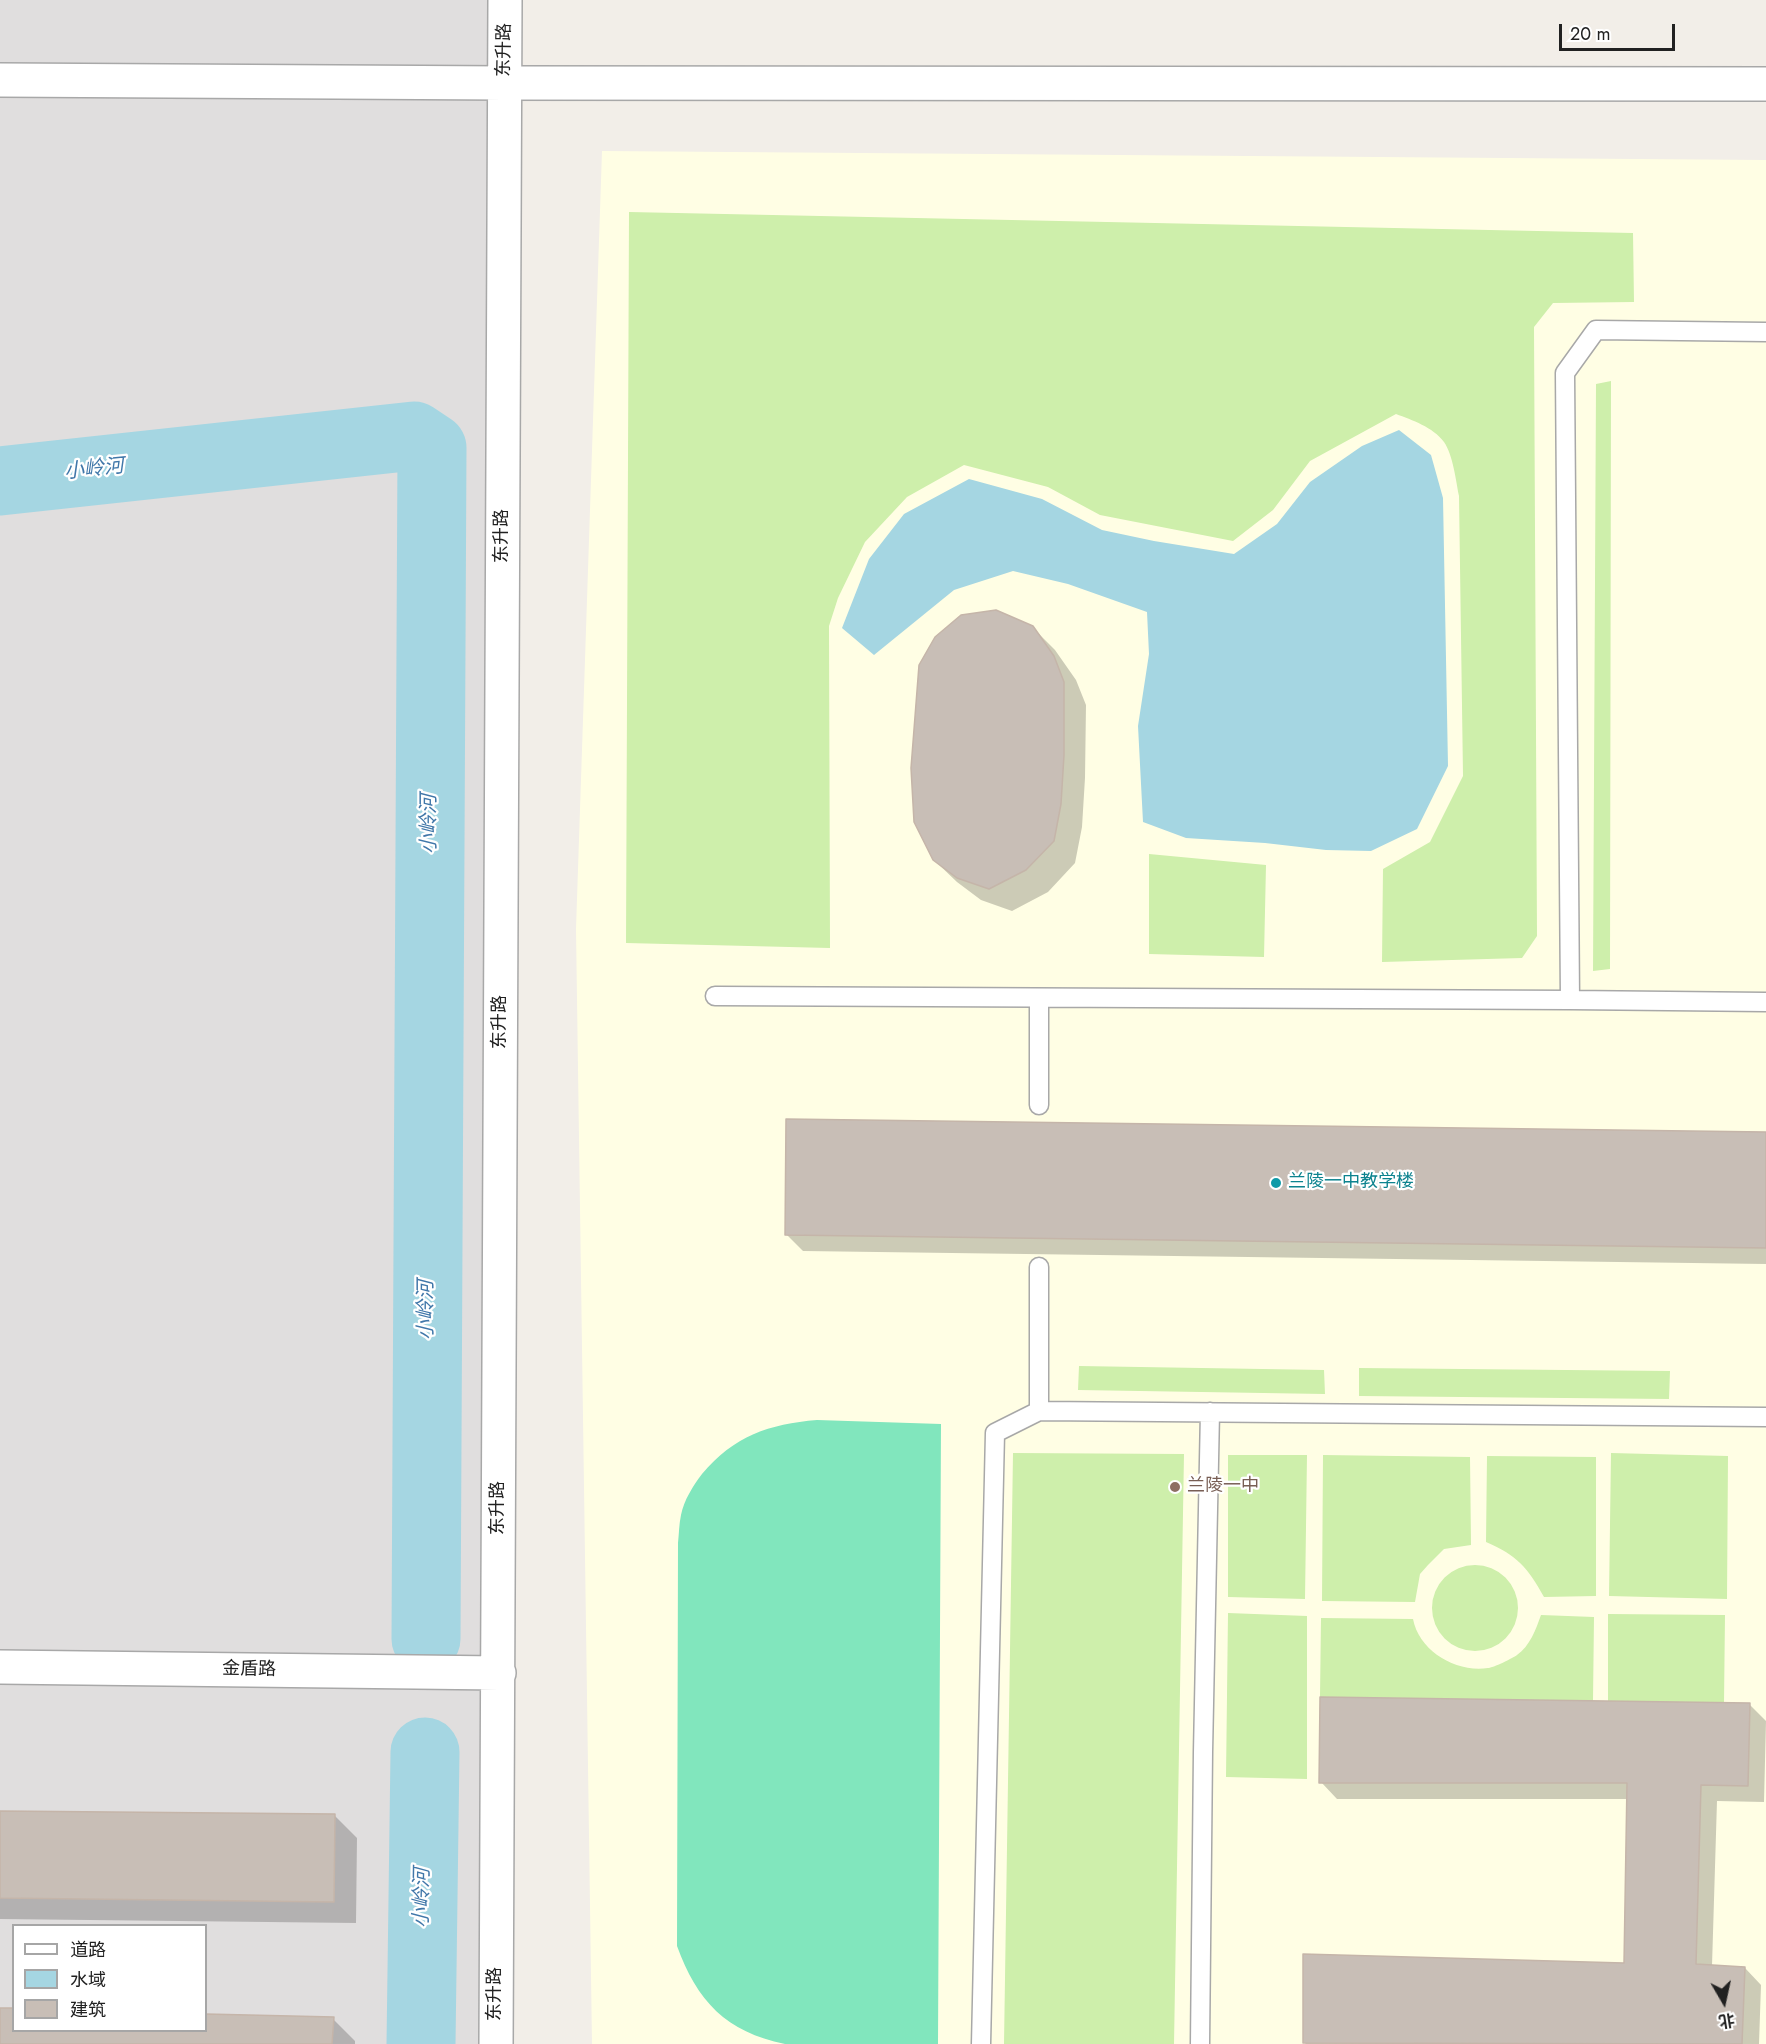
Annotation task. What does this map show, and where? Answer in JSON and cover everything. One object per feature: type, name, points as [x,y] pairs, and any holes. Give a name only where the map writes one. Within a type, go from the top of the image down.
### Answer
[{"type":"street","name":"东升路","points":[[496,2044],[505,0]]},
{"type":"street","points":[[0,80],[504,83],[1766,84]]},
{"type":"street","name":"金盾路","points":[[0,1667],[499,1673]]},
{"type":"lane","points":[[1570,1000],[1565,373],[1596,330],[1766,332]]},
{"type":"lane","points":[[715,996],[1766,1002]]},
{"type":"lane","points":[[1039,999],[1039,1105]]},
{"type":"lane","points":[[1039,1267],[1039,1411]]},
{"type":"lane","points":[[981,2044],[995,1433],[1039,1411],[1766,1417]]},
{"type":"lane","points":[[1200,2044],[1203,1740],[1210,1412]]},
{"type":"shaded area","points":[[0,0],[505,0],[496,2044],[0,2044]]},
{"type":"shaded area","name":"兰陵一中","points":[[602,151],[1766,160],[1766,2044],[592,2044],[576,929]]},
{"type":"green space","points":[[629,212],[1633,233],[1634,302],[1553,303],[1534,327],[1537,936],[1522,958],[1382,962],[1383,869],[1430,842],[1463,776],[1459,496],[1450,454],[1444,442],[1422,425],[1396,414],[1310,461],[1273,510],[1233,541],[1100,515],[1048,487],[964,465],[907,497],[865,542],[838,598],[829,626],[830,948],[626,943]]},
{"type":"green space","points":[[1611,381],[1610,969],[1593,971],[1596,384]]},
{"type":"green space","points":[[1149,854],[1266,865],[1264,957],[1149,954]]},
{"type":"green space","points":[[1079,1366],[1324,1370],[1325,1394],[1078,1390]]},
{"type":"green space","points":[[1359,1368],[1670,1371],[1669,1399],[1359,1396]]},
{"type":"green space","points":[[817,1420],[941,1424],[938,2044],[785,2044],[764,2039],[730,2022],[716,2011],[694,1983],[677,1946],[678,1543],[682,1509],[689,1493],[702,1474],[714,1461],[740,1441],[768,1429]]},
{"type":"green space","points":[[1013,1453],[1184,1454],[1174,2044],[1004,2044]]},
{"type":"green space","points":[[1611,1453],[1728,1456],[1727,1599],[1609,1596]]},
{"type":"green space","points":[[1228,1455],[1307,1455],[1305,1599],[1228,1597]]},
{"type":"green space","points":[[1323,1455],[1470,1457],[1471,1545],[1444,1549],[1428,1565],[1420,1574],[1415,1602],[1322,1601]]},
{"type":"green space","points":[[1487,1456],[1596,1457],[1596,1596],[1544,1597],[1527,1570],[1514,1557],[1486,1542]]},
{"type":"green space","points":[[1475,1565],[1499,1572],[1511,1584],[1518,1608],[1511,1632],[1499,1644],[1475,1651],[1451,1644],[1439,1632],[1432,1608],[1439,1584],[1451,1572]]},
{"type":"green space","points":[[1228,1613],[1307,1616],[1307,1779],[1226,1777]]},
{"type":"green space","points":[[1608,1614],[1725,1615],[1724,1703],[1608,1701]]},
{"type":"green space","points":[[1541,1615],[1594,1617],[1593,1701],[1320,1697],[1321,1618],[1413,1619],[1423,1641],[1431,1650],[1452,1663],[1476,1669],[1494,1666],[1522,1651],[1532,1637]]},
{"type":"water","points":[[1399,430],[1431,455],[1443,498],[1448,766],[1417,829],[1371,851],[1326,850],[1186,838],[1143,822],[1138,726],[1149,654],[1147,612],[1068,584],[1013,571],[954,590],[874,655],[842,628],[869,559],[904,514],[969,479],[1042,499],[1102,530],[1234,554],[1277,524],[1310,482],[1362,446]]},
{"type":"building","points":[[996,610],[1033,626],[1054,656],[1064,682],[1064,755],[1061,804],[1054,841],[1026,870],[989,889],[957,878],[933,860],[914,822],[911,768],[919,665],[935,637],[961,615]]},
{"type":"building","name":"兰陵一中教学楼","points":[[786,1119],[1766,1132],[1766,1248],[785,1235]]},
{"type":"building","points":[[1320,1697],[1750,1703],[1748,1786],[1701,1785],[1696,1964],[1745,1967],[1742,2044],[1303,2043],[1303,1954],[1624,1963],[1627,1783],[1319,1783]]},
{"type":"building","points":[[0,1811],[335,1814],[334,1902],[0,1898]]},
{"type":"building","points":[[0,2008],[12,2008],[12,2032],[207,2032],[207,2014],[334,2017],[332,2044],[0,2044]]},
{"type":"waterway","name":"小岭河","points":[[0,481],[414,436],[432,448],[426,1639]]},
{"type":"waterway","name":"小岭河","points":[[421,2044],[425,1752]]},
{"type":"place","name":"兰陵一中教学楼","points":[[1276,1183]]},
{"type":"place","name":"兰陵一中","points":[[1175,1487]]}]
